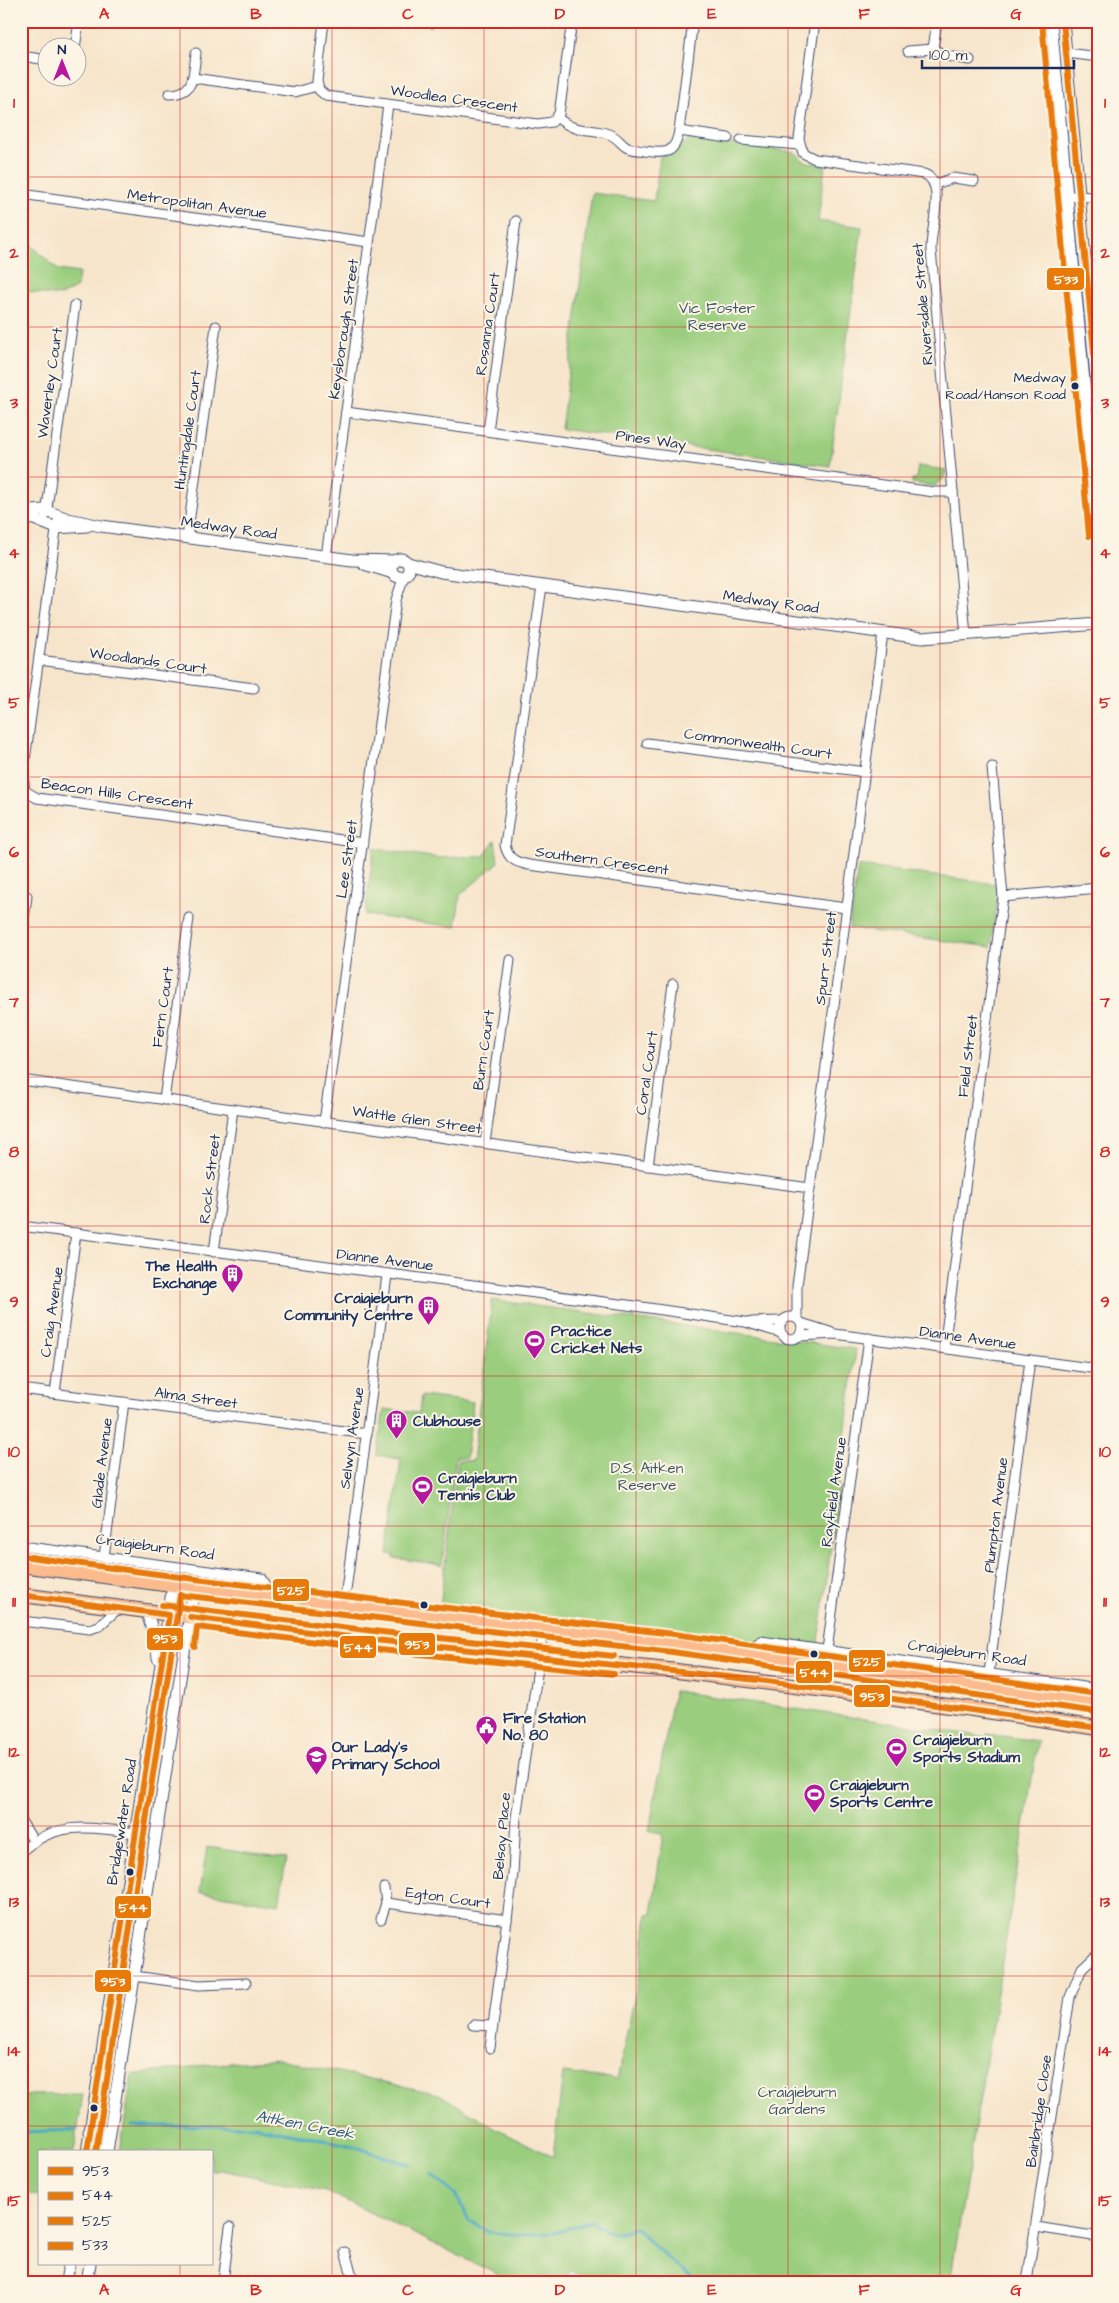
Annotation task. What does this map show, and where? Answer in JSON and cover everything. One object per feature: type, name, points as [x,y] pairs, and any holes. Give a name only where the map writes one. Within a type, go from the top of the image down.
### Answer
[{"type":"main road","name":"Craigieburn Road","points":[[21,1565],[194,1588],[544,1627],[744,1652],[1098,1703]]},
{"type":"main road","points":[[21,1595],[147,1612],[748,1680],[1098,1728]]},
{"type":"street","points":[[76,38],[79,21]]},
{"type":"street","points":[[192,78],[295,92],[318,86],[317,73],[324,21]]},
{"type":"street","points":[[572,21],[557,117],[570,128],[612,135],[627,148],[659,153],[668,152],[675,146],[679,131],[693,21]]},
{"type":"street","points":[[815,21],[799,145],[805,156],[816,160],[924,174],[933,179],[936,184],[953,178],[974,181]]},
{"type":"street","points":[[933,49],[936,21]]},
{"type":"street","points":[[1050,21],[1098,535]]},
{"type":"street","points":[[1063,21],[1098,398]]},
{"type":"street","points":[[908,52],[933,49],[947,56],[970,60]]},
{"type":"street","points":[[1053,52],[1098,57]]},
{"type":"street","points":[[169,94],[185,91],[192,84],[196,53]]},
{"type":"street","points":[[21,56],[38,59]]},
{"type":"street","name":"Woodlea Crescent","points":[[318,86],[322,93],[330,97],[538,124],[546,124],[557,117]]},
{"type":"street","name":"Keysborough Street","points":[[326,557],[388,104]]},
{"type":"street","points":[[679,131],[728,138]]},
{"type":"street","points":[[741,140],[799,145]]},
{"type":"street","name":"Riversdale Street","points":[[936,184],[937,194],[931,234],[931,250],[966,635]]},
{"type":"street","name":"Metropolitan Avenue","points":[[21,194],[369,242]]},
{"type":"street","points":[[1066,196],[1098,197]]},
{"type":"street","name":"Rosanna Court","points":[[488,431],[516,221]]},
{"type":"street","name":"Waverley Court","points":[[45,523],[75,305]]},
{"type":"street","name":"Huntingdale Court","points":[[187,538],[216,326]]},
{"type":"street","name":"Pines Way","points":[[346,412],[914,490],[953,492]]},
{"type":"street","name":"Medway Road","points":[[21,512],[47,511],[59,516],[102,526],[326,557],[395,561]]},
{"type":"street","name":"Beacon Hills Crescent","points":[[59,516],[23,775],[23,787],[28,794],[37,798],[363,843]]},
{"type":"street","name":"Medway Road","points":[[21,517],[56,528],[102,526]]},
{"type":"street","points":[[402,559],[408,563],[410,568],[399,575],[391,568],[395,561],[402,559]]},
{"type":"street","name":"Medway Road","points":[[352,560],[399,575],[441,572]]},
{"type":"street","name":"Medway Road","points":[[408,563],[441,572],[922,638],[1098,624]]},
{"type":"street","name":"Lee Street","points":[[324,1122],[399,575]]},
{"type":"street","name":"Southern Crescent","points":[[542,586],[505,845],[507,854],[516,862],[528,865],[846,908]]},
{"type":"street","name":"Spurr Street","points":[[792,1320],[883,633]]},
{"type":"street","name":"Woodlands Court","points":[[39,660],[254,688]]},
{"type":"street","name":"Commonwealth Court","points":[[647,743],[865,772]]},
{"type":"street","name":"Field Street","points":[[944,1348],[1003,897],[992,767]]},
{"type":"street","points":[[1003,897],[1098,888]]},
{"type":"street","points":[[21,941],[27,896]]},
{"type":"street","name":"Fern Court","points":[[164,1100],[189,918]]},
{"type":"street","name":"Burn Court","points":[[485,1143],[510,960]]},
{"type":"street","name":"Coral Court","points":[[648,1166],[673,984]]},
{"type":"street","name":"Wattle Glen Street","points":[[21,1080],[810,1188]]},
{"type":"street","name":"Rock Street","points":[[214,1252],[233,1109]]},
{"type":"street","name":"Dianne Avenue","points":[[21,1226],[635,1306],[744,1322],[781,1333]]},
{"type":"street","name":"Craig Avenue","points":[[54,1394],[76,1233]]},
{"type":"street","name":"Selwyn Avenue","points":[[344,1606],[387,1275]]},
{"type":"street","points":[[792,1320],[803,1330],[800,1336],[790,1339],[781,1333],[780,1326],[792,1320]]},
{"type":"street","name":"Dianne Avenue","points":[[744,1322],[792,1320],[835,1334]]},
{"type":"street","name":"Dianne Avenue","points":[[800,1336],[835,1334],[1098,1369]]},
{"type":"street","name":"Rayfield Avenue","points":[[827,1650],[869,1338]]},
{"type":"street","name":"Plumpton Avenue","points":[[989,1673],[1030,1360]]},
{"type":"street","name":"Alma Street","points":[[21,1389],[367,1434]]},
{"type":"street","name":"Glade Avenue","points":[[104,1556],[124,1402]]},
{"type":"street","name":"Craigieburn Road","points":[[21,1546],[262,1578],[274,1597]]},
{"type":"street","name":"Bridgewater Road","points":[[87,2150],[173,1585]]},
{"type":"street","points":[[107,2150],[194,1588]]},
{"type":"street","points":[[21,1621],[90,1629],[99,1626],[119,1608]]},
{"type":"street","points":[[147,1612],[157,1647],[158,1688],[178,1691]]},
{"type":"street","name":"Belsay Place","points":[[490,2048],[513,1874],[516,1818],[537,1676],[534,1657],[544,1627]]},
{"type":"street","name":"Craigieburn Road","points":[[744,1652],[761,1641],[1098,1689]]},
{"type":"street","points":[[21,1820],[34,1842]]},
{"type":"street","points":[[21,1852],[34,1842],[54,1832],[80,1826],[155,1836]]},
{"type":"street","points":[[381,1919],[386,1903],[384,1888]]},
{"type":"street","name":"Egton Court","points":[[386,1903],[507,1920]]},
{"type":"street","name":"Bainbridge Close","points":[[1027,2282],[1070,1997],[1082,1968],[1098,1953]]},
{"type":"street","points":[[134,1976],[199,1985],[246,1983]]},
{"type":"street","points":[[473,2025],[492,2026]]},
{"type":"street","points":[[89,2132],[92,2144],[98,2146],[105,2138],[112,2122]]},
{"type":"street","points":[[223,2282],[230,2227]]},
{"type":"street","points":[[1036,2227],[1094,2236]]},
{"type":"street","points":[[345,2252],[354,2282]]},
{"type":"street","points":[[66,2282],[69,2266]]},
{"type":"street","points":[[87,2282],[90,2266]]},
{"type":"green space","name":"Vic Foster Reserve","points":[[689,139],[795,152],[804,161],[825,166],[818,221],[862,227],[830,466],[561,429],[592,193],[654,201],[660,157],[676,152]]},
{"type":"green space","points":[[21,206],[34,208],[29,243],[58,270],[79,273],[77,287],[61,296],[21,291]]},
{"type":"green space","points":[[918,466],[946,470],[944,478],[934,486],[912,483],[912,479],[916,479]]},
{"type":"green space","points":[[495,840],[498,863],[460,895],[456,927],[365,915],[374,848],[438,858],[484,856]]},
{"type":"green space","points":[[858,866],[997,884],[998,894],[991,947],[849,928]]},
{"type":"green space","name":"D.S. Aitken Reserve","points":[[492,1300],[856,1349],[817,1656],[440,1606],[458,1460],[473,1461]]},
{"type":"green space","name":"Craigieburn Tennis Club","points":[[421,1396],[473,1402],[466,1458],[456,1457],[442,1565],[394,1558],[394,1555],[388,1554],[401,1459],[377,1455],[384,1409],[419,1413]]},
{"type":"green space","name":"Craigieburn Gardens","points":[[674,1691],[987,1737],[987,1734],[1038,1741],[950,2282],[589,2282],[571,2270],[563,2282],[513,2282],[326,2191],[221,2170],[212,2170],[212,2150],[120,2150],[132,2075],[206,2065],[279,2059],[439,2094],[496,2128],[553,2157],[563,2073],[617,2079],[640,1972],[647,1914],[652,1914],[663,1833],[649,1831]]},
{"type":"green space","points":[[207,1847],[286,1859],[279,1904],[200,1892]]},
{"type":"green space","points":[[83,2094],[74,2150],[38,2150],[38,2196],[21,2192],[21,2095]]},
{"type":"waterway","name":"Aitken Creek","points":[[132,2126],[254,2126],[353,2146],[410,2165]]},
{"type":"waterway","name":"Aitken Creek","points":[[21,2132],[77,2130]]},
{"type":"waterway","name":"Aitken Creek","points":[[431,2174],[455,2194],[469,2220],[488,2232],[519,2235],[555,2233],[591,2221],[607,2232],[617,2234],[634,2228],[638,2229],[650,2243],[696,2282]]},
{"type":"transit line","name":"953","points":[[1063,21],[1098,395]]},
{"type":"transit line","name":"533","points":[[1042,22],[1089,536]]},
{"type":"transit line","name":"525","points":[[22,1556],[195,1579],[674,1634],[1098,1694]]},
{"type":"transit line","name":"953","points":[[21,1595],[169,1615],[87,2150]]},
{"type":"transit line","name":"544","points":[[96,2150],[180,1595],[672,1652],[1097,1712]]},
{"type":"transit line","name":"525","points":[[162,1605],[382,1632],[614,1656]]},
{"type":"transit line","name":"953","points":[[190,1617],[365,1639],[767,1681],[1098,1728]]},
{"type":"transit line","name":"544","points":[[195,1647],[197,1627],[380,1650],[614,1674]]},
{"type":"place","name":"Medway Road/Hanson Road","points":[[1075,386]]},
{"type":"place","name":"The Health Exchange","points":[[233,1294]]},
{"type":"place","name":"Craigieburn Community Centre","points":[[429,1326]]},
{"type":"place","name":"Practice Cricket Nets","points":[[535,1359]]},
{"type":"place","name":"Clubhouse","points":[[397,1440]]},
{"type":"place","name":"Craigieburn Tennis Club","points":[[422,1506]]},
{"type":"place","name":"Fire Station No. 80","points":[[487,1746]]},
{"type":"place","name":"Craigieburn Sports Stadium","points":[[897,1768]]},
{"type":"place","name":"Our Lady's Primary School","points":[[316,1775]]},
{"type":"place","name":"Craigieburn Sports Centre","points":[[814,1813]]}]
